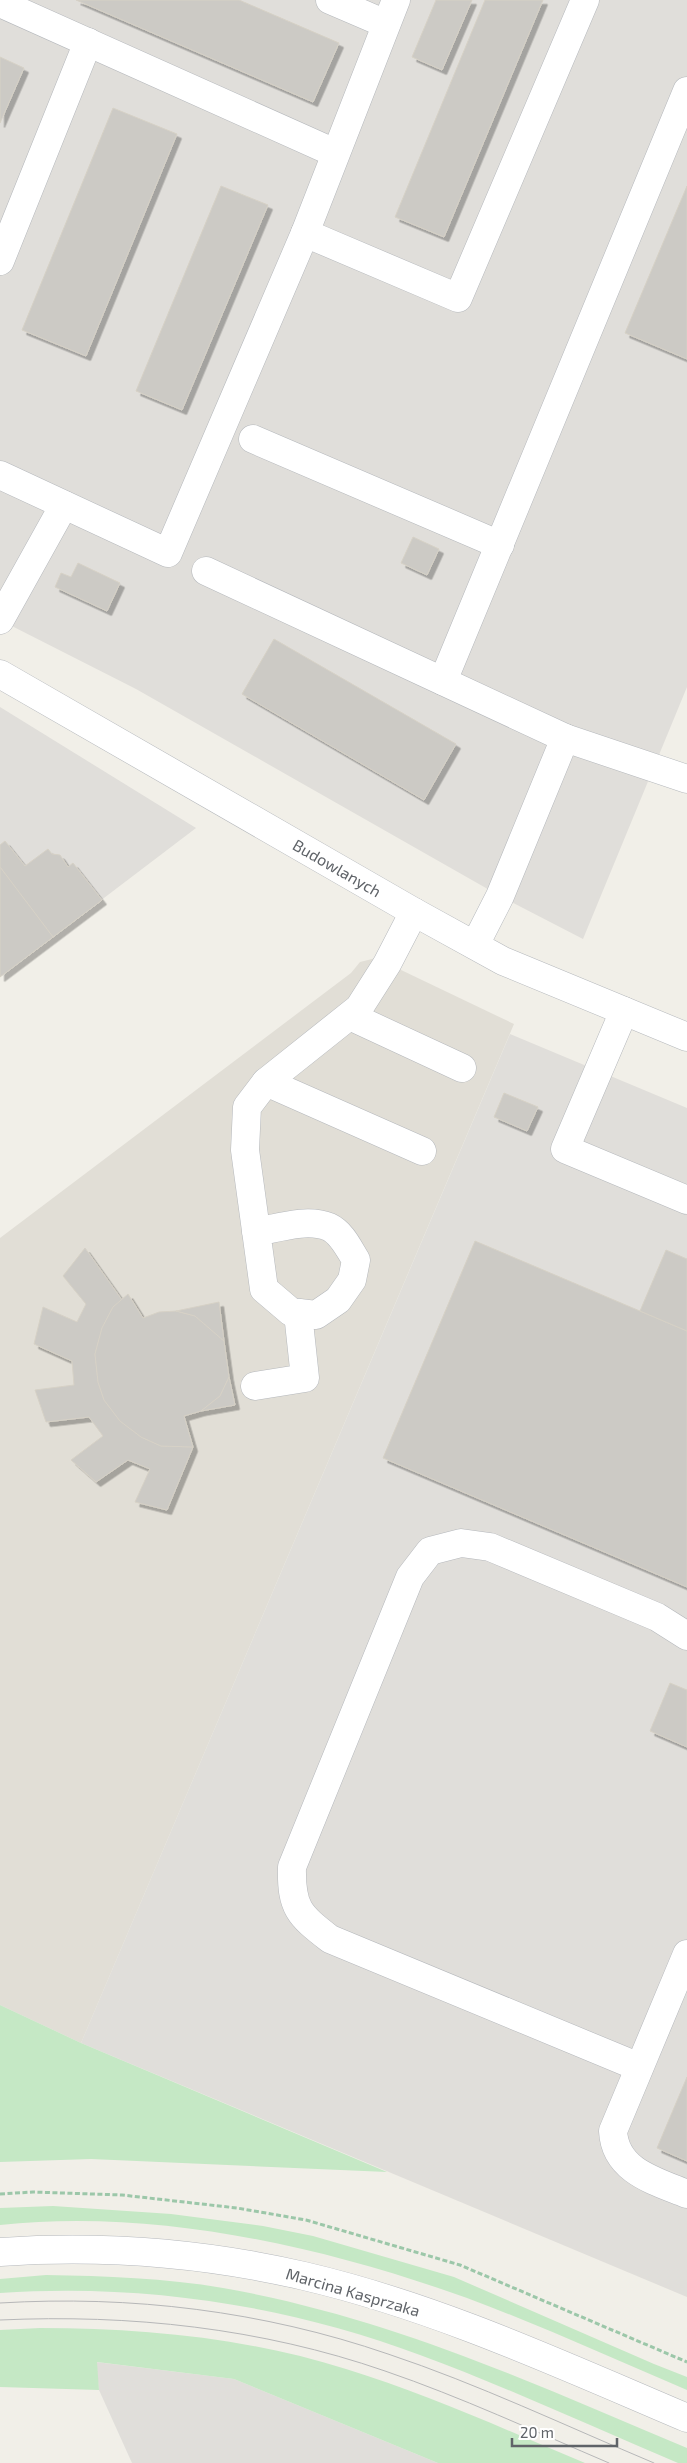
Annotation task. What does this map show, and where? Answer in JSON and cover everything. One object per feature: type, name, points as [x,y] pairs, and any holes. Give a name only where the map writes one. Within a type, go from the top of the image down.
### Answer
[{"type":"street","points":[[0,475],[168,553],[305,233],[391,12],[330,0]]},
{"type":"street","points":[[305,233],[458,298],[585,0]]},
{"type":"street","points":[[0,3],[335,153]]},
{"type":"street","points":[[0,261],[88,42]]},
{"type":"street","points":[[444,681],[687,91]]},
{"type":"street","points":[[253,439],[500,546]]},
{"type":"street","points":[[0,620],[64,505]]},
{"type":"street","points":[[206,571],[564,738],[687,780]]},
{"type":"street","name":"Budowlanych","points":[[0,674],[414,912],[503,961],[687,1037]]},
{"type":"street","points":[[475,945],[500,896],[564,738]]},
{"type":"street","points":[[256,1232],[306,1224],[330,1228],[343,1240],[356,1260],[352,1280],[338,1300],[316,1315],[290,1312],[264,1289],[256,1232],[245,1150],[247,1107],[266,1082],[360,1008],[387,964],[414,912]]},
{"type":"street","points":[[624,1011],[565,1149],[687,1200]]},
{"type":"street","points":[[350,1016],[462,1068]]},
{"type":"street","points":[[266,1082],[422,1151]]},
{"type":"street","points":[[255,1386],[305,1378],[298,1313]]},
{"type":"street","points":[[639,2067],[330,1939],[304,1919],[292,1894],[292,1867],[410,1577],[430,1551],[461,1543],[490,1547],[657,1617],[687,1636]]},
{"type":"street","points":[[687,1954],[612,2130],[613,2144],[621,2157],[636,2173],[687,2194]]},
{"type":"street","name":"Marcina Kasprzaka","points":[[0,2252],[42,2249],[125,2251],[199,2257],[305,2276],[379,2297],[474,2329],[687,2418]]},
{"type":"path","points":[[0,2194],[60,2193],[130,2196],[237,2208],[306,2220],[460,2265],[687,2362]]},
{"type":"shaded area","points":[[0,0],[687,0],[687,687],[583,939],[500,896],[136,689],[0,620]]},
{"type":"shaded area","points":[[0,707],[196,828],[0,977]]},
{"type":"shaded area","points":[[376,958],[514,1024],[81,2043],[0,2005],[0,1238],[351,973],[360,962]]},
{"type":"shaded area","points":[[510,1034],[687,1108],[687,2297],[81,2043]]},
{"type":"shaded area","points":[[96,2362],[234,2379],[438,2463],[132,2463],[99,2390]]},
{"type":"green space","points":[[0,2005],[81,2043],[387,2172],[91,2159],[0,2162]]},
{"type":"green space","points":[[53,2206],[171,2214],[263,2226],[313,2236],[454,2277],[687,2377],[687,2390],[550,2331],[467,2298],[355,2262],[237,2236],[177,2227],[118,2222],[58,2221],[0,2225],[0,2208]]},
{"type":"green space","points":[[46,2275],[135,2278],[223,2288],[344,2316],[459,2354],[687,2448],[687,2463],[678,2463],[453,2367],[370,2338],[318,2323],[266,2311],[160,2295],[106,2291],[0,2293],[0,2279]]},
{"type":"green space","points":[[40,2328],[118,2330],[195,2337],[233,2342],[309,2358],[407,2390],[585,2463],[438,2463],[234,2379],[97,2362],[99,2390],[0,2387],[0,2330]]},
{"type":"building","points":[[76,0],[239,0],[339,43],[313,102]]},
{"type":"building","points":[[436,0],[472,0],[442,70],[412,57]]},
{"type":"building","points":[[485,0],[543,0],[444,237],[395,217]]},
{"type":"building","points":[[0,57],[24,68],[0,123]]},
{"type":"building","points":[[113,108],[177,134],[86,356],[22,330]]},
{"type":"building","points":[[221,186],[268,205],[182,410],[136,391]]},
{"type":"building","points":[[687,186],[687,359],[625,333]]},
{"type":"building","points":[[413,537],[439,549],[427,575],[401,563]]},
{"type":"building","points":[[78,563],[120,583],[107,611],[55,587],[61,573],[71,577]]},
{"type":"building","points":[[274,639],[456,744],[424,800],[242,694]]},
{"type":"building","points":[[5,841],[25,866],[48,849],[52,854],[60,855],[68,867],[73,863],[102,900],[53,937],[0,867],[0,845]]},
{"type":"building","points":[[0,867],[53,937],[0,977]]},
{"type":"building","points":[[504,1093],[538,1107],[527,1131],[494,1117]]},
{"type":"building","points":[[475,1241],[687,1331],[687,1587],[383,1458]]},
{"type":"building","points":[[85,1248],[122,1300],[113,1307],[102,1328],[95,1354],[98,1382],[104,1400],[120,1421],[141,1437],[161,1446],[193,1447],[167,1510],[135,1502],[150,1469],[128,1460],[96,1482],[71,1460],[103,1436],[89,1417],[46,1422],[35,1390],[74,1385],[72,1361],[34,1344],[43,1307],[77,1322],[86,1304],[63,1276]]},
{"type":"building","points":[[666,1250],[687,1259],[687,1331],[640,1311]]},
{"type":"building","points":[[128,1294],[143,1318],[159,1312],[176,1311],[195,1316],[224,1341],[229,1377],[220,1396],[201,1411],[184,1416],[193,1447],[161,1446],[141,1437],[120,1421],[104,1400],[98,1382],[95,1354],[102,1328],[113,1307]]},
{"type":"building","points":[[219,1302],[224,1341],[195,1316],[176,1311]]},
{"type":"building","points":[[229,1377],[235,1405],[201,1411],[220,1396]]},
{"type":"building","points":[[670,1683],[687,1690],[687,1747],[650,1731]]},
{"type":"building","points":[[687,2077],[687,2161],[657,2148]]},
{"type":"tram line","points":[[0,2303],[49,2301],[147,2304],[196,2309],[293,2327],[341,2339],[422,2366],[489,2392],[654,2463]]},
{"type":"tram line","points":[[0,2320],[98,2319],[146,2322],[243,2334],[291,2344],[338,2356],[413,2381],[609,2463]]}]
